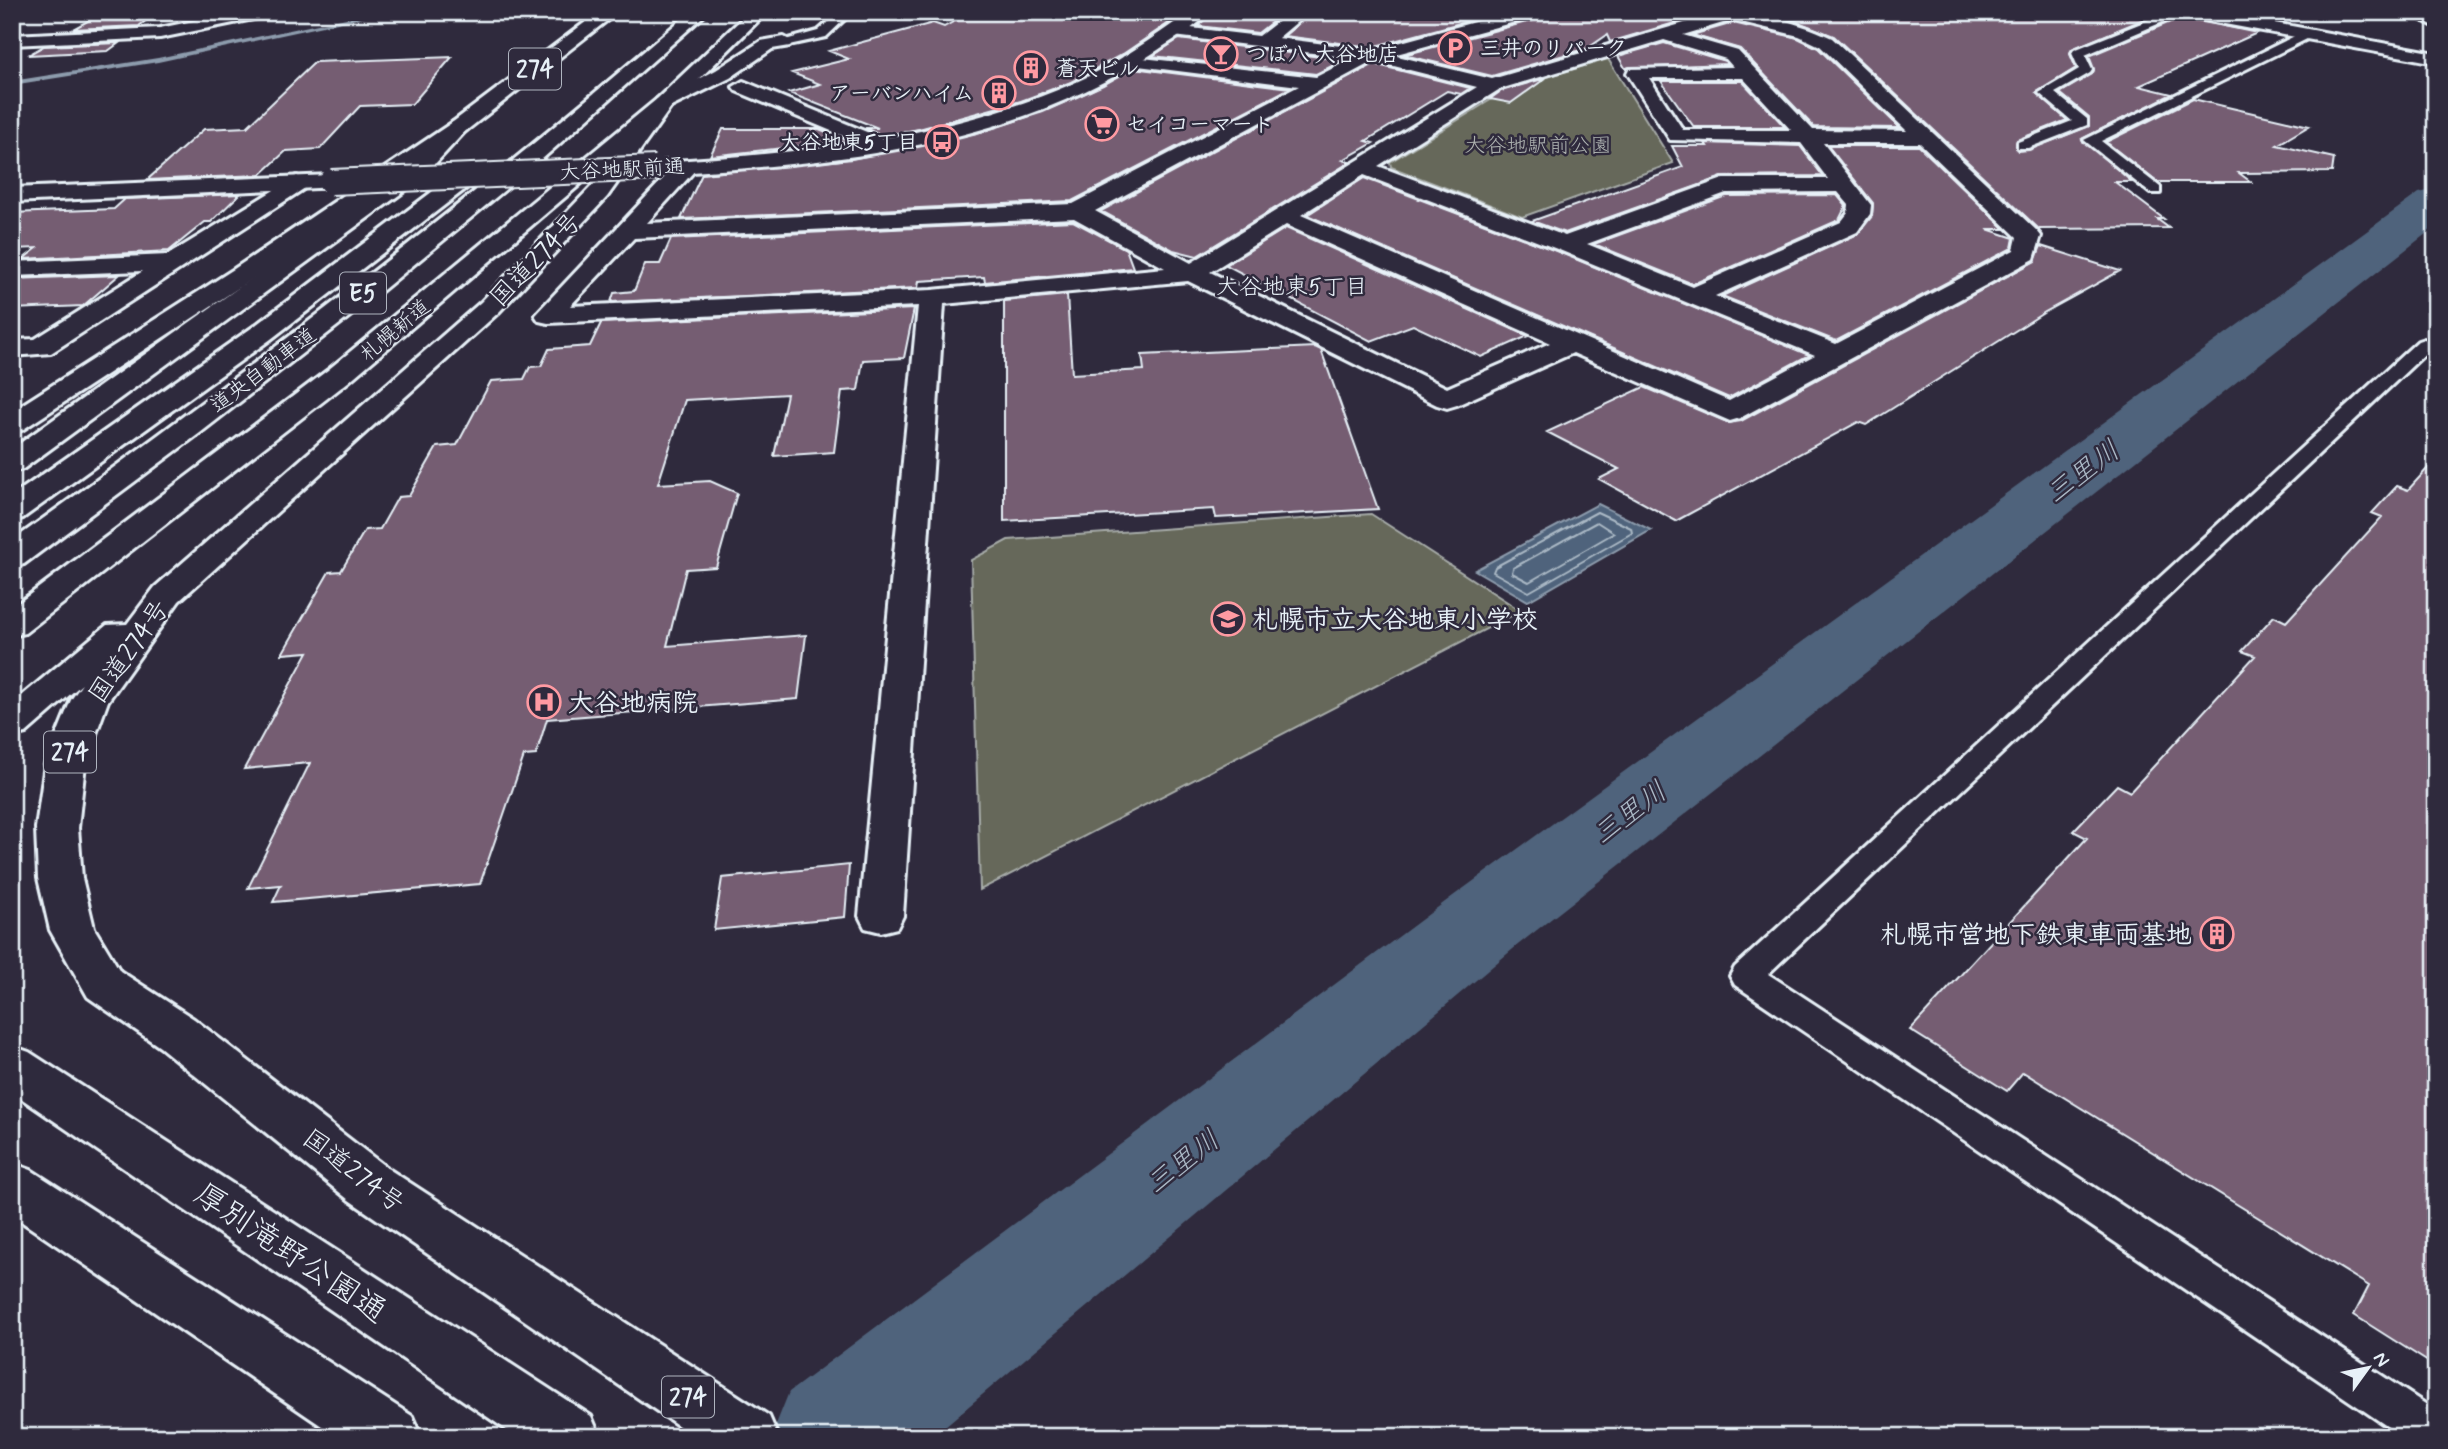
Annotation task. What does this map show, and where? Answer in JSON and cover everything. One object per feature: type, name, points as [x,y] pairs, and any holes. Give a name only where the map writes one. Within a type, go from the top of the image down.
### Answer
[{"type":"main road","points":[[178,29],[204,12]]},
{"type":"main road","points":[[19,39],[178,29],[263,12]]},
{"type":"main road","name":"274","points":[[12,424],[460,126],[610,12]]},
{"type":"main road","points":[[535,123],[668,12]]},
{"type":"main road","name":"道央自動車道","points":[[12,557],[351,303],[497,187],[700,12]]},
{"type":"main road","name":"札幌新道","points":[[12,625],[338,376],[664,103],[759,12]]},
{"type":"main road","name":"大谷地駅前通","points":[[12,194],[656,168],[768,160],[879,144],[964,126],[1055,98],[1130,60],[1201,12]]},
{"type":"main road","points":[[1263,41],[1301,12]]},
{"type":"main road","points":[[627,231],[1078,211],[1372,55],[1531,12]]},
{"type":"main road","points":[[2187,12],[2436,58]]},
{"type":"main road","points":[[2414,12],[2436,22]]},
{"type":"main road","points":[[687,166],[548,315],[932,298],[1192,273],[1283,215],[1493,85],[1737,13],[1805,32],[1826,42],[2029,236],[2025,254],[1730,412],[1283,215]]},
{"type":"main road","points":[[19,39],[63,19]]},
{"type":"main road","points":[[1174,31],[1372,55],[1493,85]]},
{"type":"main road","points":[[1665,35],[1732,55],[1806,135],[1860,205],[1859,214],[1849,227],[1694,296]]},
{"type":"main road","points":[[664,103],[723,74],[767,46],[784,42]]},
{"type":"main road","points":[[1130,60],[1319,83]]},
{"type":"main road","points":[[1745,72],[1636,73],[1677,136],[1928,137]]},
{"type":"main road","points":[[743,88],[879,144]]},
{"type":"main road","name":"国道274号","points":[[664,103],[599,192],[490,307],[167,594],[90,699],[65,764],[57,828],[60,878],[72,930],[104,984],[177,1034],[368,1184],[748,1437]]},
{"type":"main road","points":[[12,463],[413,174],[460,126]]},
{"type":"main road","name":"道央自動車道","points":[[12,511],[262,333],[503,148]]},
{"type":"main road","points":[[1362,167],[1565,244],[1836,354]]},
{"type":"main road","points":[[12,348],[41,347],[298,183]]},
{"type":"main road","points":[[1565,244],[1723,186],[1845,185]]},
{"type":"main road","points":[[1078,211],[1192,273],[1447,399],[1572,343]]},
{"type":"main road","points":[[12,270],[175,262]]},
{"type":"main road","points":[[881,916],[932,298]]},
{"type":"main road","points":[[12,411],[101,366]]},
{"type":"main road","points":[[12,724],[167,594]]},
{"type":"main road","name":"厚別滝野公園通","points":[[12,1066],[559,1429]]},
{"type":"main road","points":[[12,1186],[391,1437]]},
{"type":"main road","points":[[12,1206],[82,1231]]},
{"type":"lane","points":[[784,42],[828,31],[843,15],[836,12]]},
{"type":"lane","points":[[2023,145],[2082,122],[2046,93],[2086,71],[2078,53],[2180,12]]},
{"type":"lane","points":[[2155,190],[2091,140],[2307,34]]},
{"type":"lane","points":[[2424,345],[1746,976],[2436,1435]]},
{"type":"green space","name":"大谷地駅前公園","points":[[1608,59],[1673,163],[1522,217],[1391,167],[1390,162],[1510,88]]},
{"type":"green space","points":[[1371,514],[1521,611],[980,890],[971,560],[1008,540]]},
{"type":"water","points":[[1598,504],[1651,530],[1528,601],[1475,570]]},
{"type":"building","points":[[104,12],[157,12],[139,26],[73,29]]},
{"type":"building","points":[[971,12],[1185,12],[1123,54],[1071,82],[1021,101],[919,129],[882,136],[865,128],[878,128],[789,93],[820,84],[792,73],[849,59],[829,51],[933,23],[944,27]]},
{"type":"building","points":[[1212,12],[1285,12],[1258,33],[1198,26]]},
{"type":"building","points":[[1312,12],[1500,12],[1372,47],[1284,36]]},
{"type":"building","points":[[1541,12],[1712,12],[1610,42],[1607,35],[1588,48],[1492,76],[1404,55],[1538,19]]},
{"type":"building","points":[[1757,12],[2161,12],[2072,49],[2070,54],[2076,68],[2036,93],[2067,120],[2017,140],[2018,151],[2029,150],[2089,126],[2089,117],[2060,93],[2092,74],[2094,69],[2089,56],[2182,17],[2257,33],[2139,86],[2172,94],[2082,139],[2132,182],[2115,182],[2164,219],[2157,219],[2169,228],[2039,229],[1834,36],[1793,20]]},
{"type":"building","points":[[2232,12],[2301,12],[2281,21]]},
{"type":"building","points":[[1733,23],[1798,38],[1818,48],[1900,128],[1814,127],[1740,49],[1692,35]]},
{"type":"building","points":[[1179,39],[1344,60],[1316,74],[1152,56]]},
{"type":"building","points":[[119,43],[108,51],[28,55],[44,46]]},
{"type":"building","points":[[1664,43],[1725,61],[1727,64],[1625,68],[1618,56]]},
{"type":"building","points":[[452,57],[412,104],[360,106],[320,149],[286,151],[260,175],[147,180],[204,129],[247,127],[315,62]]},
{"type":"building","points":[[1374,64],[1470,88],[1461,94],[1447,91],[1366,141],[1373,143],[1343,160],[1350,162],[1197,256],[1173,250],[1101,211]]},
{"type":"building","points":[[1133,68],[1290,88],[1072,201],[681,219],[702,174],[852,159],[981,132],[1043,112]]},
{"type":"building","points":[[1546,78],[1511,103],[1490,99],[1501,91]]},
{"type":"building","points":[[1661,81],[1742,81],[1785,127],[1694,127]]},
{"type":"building","points":[[2193,99],[2309,126],[2277,145],[2334,158],[2332,172],[2239,173],[2251,182],[2157,182],[2106,142]]},
{"type":"building","points":[[723,129],[819,129],[849,141],[710,156]]},
{"type":"building","points":[[1705,143],[1800,146],[1823,176],[1722,177],[1565,233],[1532,221],[1683,167],[1672,146],[1707,146]]},
{"type":"building","points":[[1828,146],[1919,146],[2005,229],[1987,229],[2014,238],[2012,248],[1836,341],[1722,296],[1858,234],[1872,216],[1873,203]]},
{"type":"building","points":[[1364,178],[1556,251],[1809,355],[1729,398],[1307,215]]},
{"type":"building","points":[[240,194],[211,222],[205,222],[169,251],[23,259],[37,248],[12,249],[12,213],[114,209],[125,199]]},
{"type":"building","points":[[1837,195],[1846,206],[1839,220],[1693,284],[1594,244],[1726,196]]},
{"type":"building","points":[[1073,221],[1126,249],[1133,268],[985,282],[984,277],[919,281],[918,288],[611,302],[614,293],[634,291],[645,264],[660,264],[671,239]]},
{"type":"building","points":[[1286,228],[1528,336],[1481,357],[1413,325],[1371,341],[1226,265]]},
{"type":"building","points":[[2041,246],[2120,271],[2045,312],[1866,425],[1858,422],[1676,521],[1599,479],[1619,469],[1547,432],[1644,387],[1729,423],[1741,421],[2035,261]]},
{"type":"building","points":[[119,275],[83,306],[12,309],[12,279]]},
{"type":"building","points":[[1067,295],[1072,374],[1144,370],[1142,355],[1315,347],[1321,350],[1378,509],[1216,518],[1214,509],[1004,521],[1004,301]]},
{"type":"building","points":[[914,309],[904,358],[863,360],[858,390],[842,391],[834,452],[774,456],[787,394],[685,400],[658,484],[710,481],[737,493],[716,567],[686,569],[667,646],[806,635],[798,699],[547,719],[536,755],[524,756],[480,884],[273,902],[281,885],[248,888],[310,763],[244,769],[308,652],[282,654],[329,572],[341,571],[365,530],[380,529],[398,497],[409,496],[437,447],[457,445],[491,381],[524,379],[530,367],[541,366],[549,349],[590,346],[601,323]]},
{"type":"building","name":"札幌市営地下鉄東車両基地","points":[[2436,459],[2436,1367],[2354,1315],[2369,1286],[2023,1072],[2007,1091],[1910,1030],[2087,838],[2073,831],[2117,785],[2130,792],[2255,656],[2242,651],[2274,616],[2286,622],[2382,517],[2372,513],[2397,486],[2408,490]]},
{"type":"building","points":[[849,865],[845,917],[714,930],[722,878]]},
{"type":"waterway","points":[[12,83],[158,60],[385,12]]},
{"type":"waterway","name":"三里川","points":[[834,1437],[1486,920],[2436,203]]},
{"type":"place","name":"三井のリパーク","points":[[1455,48]]},
{"type":"place","name":"つぼ八 大谷地店","points":[[1221,54]]},
{"type":"place","name":"蒼天ビル","points":[[1031,68]]},
{"type":"place","name":"アーバンハイム","points":[[999,93]]},
{"type":"place","name":"セイコーマート","points":[[1102,124]]},
{"type":"place","name":"大谷地東5丁目","points":[[942,142]]},
{"type":"place","name":"札幌市立大谷地東小学校","points":[[1228,619]]},
{"type":"place","name":"大谷地病院","points":[[544,702]]},
{"type":"place","name":"札幌市営地下鉄東車両基地","points":[[2217,934]]},
{"type":"district","name":"大谷地東5丁目","points":[[1292,286]]}]
